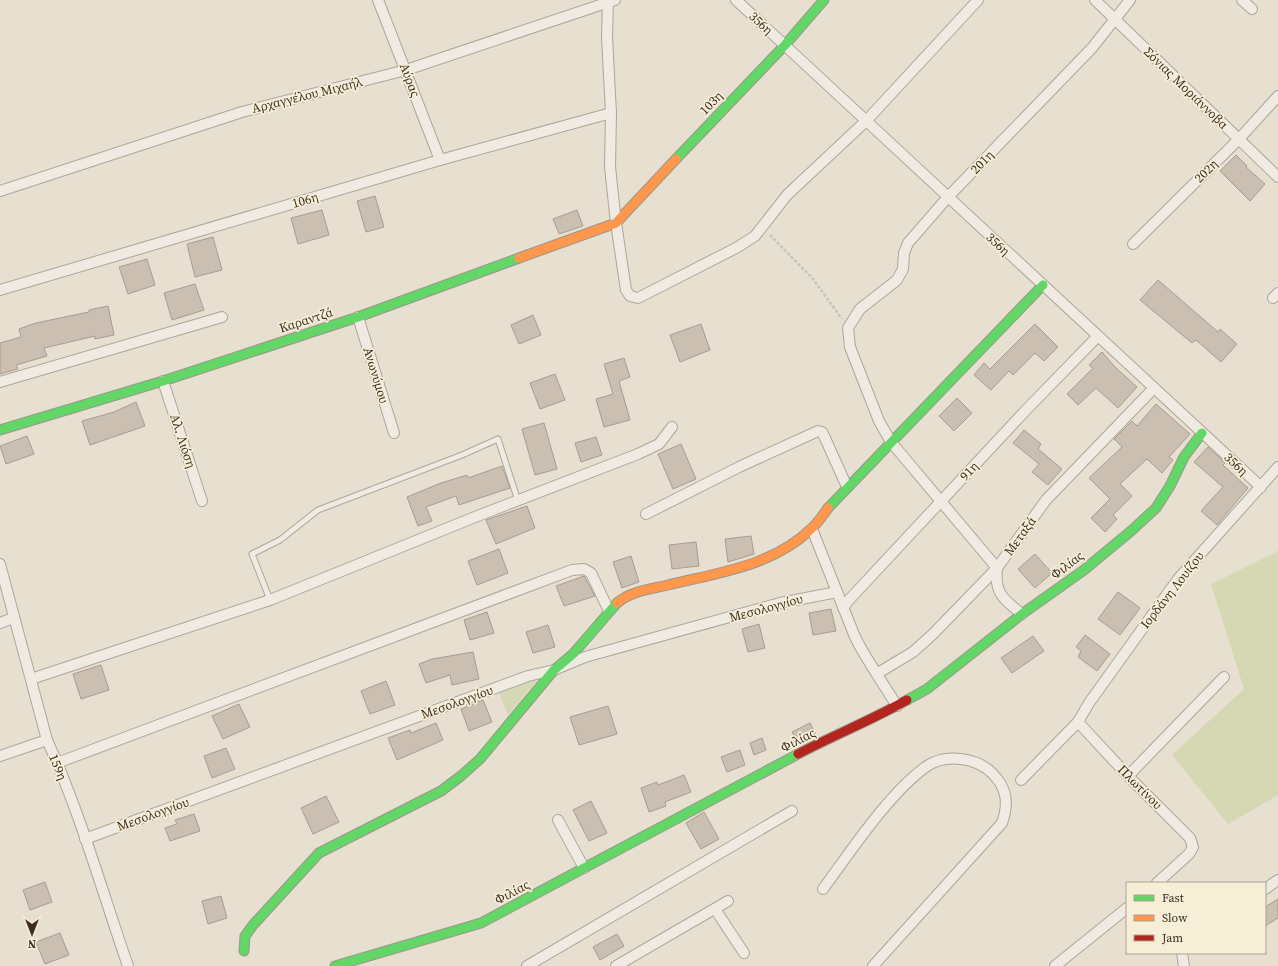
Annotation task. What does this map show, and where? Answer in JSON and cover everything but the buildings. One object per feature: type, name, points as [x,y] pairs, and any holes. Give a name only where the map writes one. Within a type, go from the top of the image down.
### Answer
[{"type":"street","name":"Αύρας","points":[[378,0],[440,160]]},
{"type":"street","name":"356η","points":[[736,0],[1261,487]]},
{"type":"street","name":"103η","points":[[616,223],[785,45],[824,0]]},
{"type":"street","points":[[611,1],[607,36],[611,113],[610,168],[616,223],[626,290],[630,296],[638,298],[736,248],[755,236],[787,195],[866,121],[978,0]]},
{"type":"street","name":"Σόνιας Μοριάννοβα","points":[[1094,0],[1278,177]]},
{"type":"street","name":"201η","points":[[848,328],[860,309],[897,280],[903,269],[904,253],[908,243],[948,197],[1092,48],[1114,18],[1130,0]]},
{"type":"street","points":[[1242,0],[1252,9]]},
{"type":"street","name":"Αρχαγγέλου Μιχαήλ","points":[[0,191],[242,112],[406,70],[611,1]]},
{"type":"street","name":"202η","points":[[1133,244],[1239,139],[1278,96]]},
{"type":"street","name":"106η","points":[[0,290],[440,160],[611,113]]},
{"type":"street","name":"Καραντζά","points":[[0,430],[163,381],[358,317],[616,223]]},
{"type":"street","points":[[244,951],[245,936],[253,925],[319,853],[441,790],[461,776],[480,759],[554,670],[573,654],[623,598],[641,591],[743,567],[771,556],[792,545],[812,529],[827,508],[1043,285]]},
{"type":"street","points":[[0,382],[222,317]]},
{"type":"street","name":"Ανωνύμου","points":[[358,317],[394,433]]},
{"type":"street","points":[[848,328],[850,347],[879,421],[891,442],[997,568],[995,581],[1000,593],[1006,601],[1022,614]]},
{"type":"street","name":"91η","points":[[843,608],[1026,410],[1098,336]]},
{"type":"street","name":"Αλ. Λιόση","points":[[163,381],[202,501]]},
{"type":"street","name":"Μεταξά","points":[[878,673],[913,652],[933,634],[997,568],[1046,500],[1154,388]]},
{"type":"street","points":[[31,679],[270,600],[518,500],[638,454],[659,444],[672,427]]},
{"type":"street","points":[[646,514],[739,467],[818,431],[822,432],[847,487]]},
{"type":"street","name":"Φιλίας","points":[[335,966],[441,936],[480,923],[746,781],[897,706],[927,689],[1022,614],[1084,570],[1156,508],[1170,486],[1184,457],[1202,433]]},
{"type":"street","name":"Ιορδάνη Λουίζου","points":[[1021,780],[1078,722],[1088,703],[1178,579],[1278,467]]},
{"type":"street","points":[[812,529],[862,653],[878,673],[897,706]]},
{"type":"street","name":"159η","points":[[0,564],[46,740],[58,763],[128,966]]},
{"type":"street","points":[[58,763],[572,570],[584,569],[591,573],[610,611]]},
{"type":"street","name":"Μεσολογγίου","points":[[85,839],[528,676],[554,670],[585,658],[780,603],[837,592]]},
{"type":"street","points":[[0,623],[13,618]]},
{"type":"street","points":[[1128,776],[1224,677]]},
{"type":"street","name":"Πλωτίνου","points":[[1078,722],[1128,776],[1190,838],[1193,847],[1189,854],[1164,881]]},
{"type":"street","points":[[0,756],[46,740]]},
{"type":"street","points":[[823,889],[902,788],[928,765],[942,759],[960,759],[984,766],[999,780],[1007,796],[1007,810],[1002,823],[873,966]]},
{"type":"street","points":[[527,966],[792,811]]},
{"type":"street","points":[[558,820],[584,868]]},
{"type":"street","points":[[1266,888],[1278,880]]},
{"type":"street","points":[[616,966],[728,900]]},
{"type":"street","points":[[715,909],[744,953]]},
{"type":"street","points":[[1055,966],[1126,909]]},
{"type":"street","points":[[1182,954],[1184,966]]},
{"type":"lane","points":[[270,600],[252,554],[280,540],[318,510],[368,489],[427,468],[498,439],[518,500]]},
{"type":"path","points":[[762,227],[813,279],[848,328]]},
{"type":"green space","points":[[1278,551],[1278,795],[1228,824],[1172,755],[1244,689],[1211,584]]},
{"type":"green space","points":[[538,679],[508,715],[499,693]]},
{"type":"traffic: fast","points":[[676,159],[785,45],[824,0]]},
{"type":"traffic: fast","points":[[0,430],[163,381],[358,317],[519,258]]},
{"type":"traffic: fast","points":[[828,508],[1043,285]]},
{"type":"traffic: fast","points":[[907,700],[927,689],[1022,614],[1084,570],[1131,531],[1156,508],[1170,486],[1184,457],[1202,433]]},
{"type":"traffic: fast","points":[[244,951],[245,936],[253,925],[319,853],[441,791],[480,759],[554,670],[573,654],[617,603]]},
{"type":"traffic: fast","points":[[335,966],[481,923],[798,754]]},
{"type":"traffic: slow","points":[[519,258],[616,223],[676,159]]},
{"type":"traffic: slow","points":[[617,603],[628,596],[641,591],[725,572],[762,560],[780,552],[796,542],[814,527],[828,508]]},
{"type":"traffic: jam","points":[[798,754],[907,700]]}]
